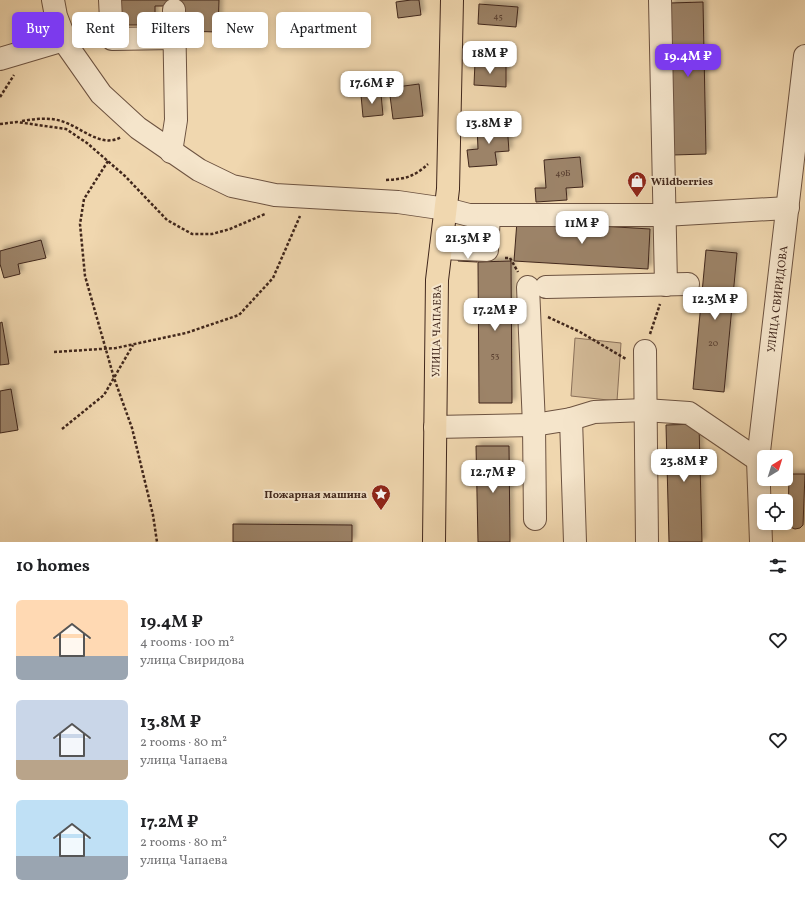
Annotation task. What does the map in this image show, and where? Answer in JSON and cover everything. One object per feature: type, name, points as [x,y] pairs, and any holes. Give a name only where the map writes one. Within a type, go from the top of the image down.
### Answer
[{"type":"main road","name":"УЛИЦА ЧАПАЕВА","points":[[434,542],[437,280],[445,219],[450,156],[452,0]]},
{"type":"street","points":[[53,0],[55,12]]},
{"type":"street","points":[[110,0],[112,39],[137,39]]},
{"type":"street","points":[[660,0],[666,285]]},
{"type":"street","points":[[64,40],[101,94],[138,128],[199,170],[232,186],[275,195],[375,200],[423,205],[434,204],[444,198],[445,219]]},
{"type":"street","points":[[0,59],[37,48]]},
{"type":"street","points":[[171,152],[176,120],[174,48]]},
{"type":"street","name":"УЛИЦА СВИРИДОВА","points":[[759,450],[805,56]]},
{"type":"street","points":[[445,219],[450,198],[460,211],[479,215]]},
{"type":"street","points":[[445,219],[448,221],[458,216],[479,215],[664,215],[788,208]]},
{"type":"street","points":[[479,215],[487,250]]},
{"type":"street","points":[[445,219],[487,250]]},
{"type":"street","points":[[535,519],[534,426],[537,287],[688,284]]},
{"type":"street","points":[[645,362],[647,542]]},
{"type":"street","points":[[435,427],[534,426],[571,420],[594,412],[645,410],[689,413],[757,459]]},
{"type":"street","points":[[571,420],[575,542]]},
{"type":"street","name":"УЛИЦА СВИРИДОВА","points":[[759,486],[761,542]]},
{"type":"path","points":[[0,124],[44,118],[63,121],[104,141],[116,140],[138,128]]},
{"type":"path","points":[[17,122],[66,129],[87,143],[125,176],[167,220],[192,234],[212,234],[266,213]]},
{"type":"path","points":[[380,181],[403,179],[419,172],[438,154],[450,156]]},
{"type":"path","points":[[108,161],[84,199],[80,224],[85,276],[114,378],[132,428],[153,515],[157,542]]},
{"type":"path","points":[[54,352],[116,348],[133,345],[186,333],[239,315],[273,278],[301,214],[295,214]]},
{"type":"path","points":[[487,250],[488,258],[510,258],[537,287]]},
{"type":"path","points":[[542,314],[580,332],[640,367],[645,362],[666,285]]},
{"type":"path","points":[[62,429],[104,395],[133,345]]},
{"type":"shaded area","points":[[575,338],[621,343],[617,401],[571,396]]},
{"type":"building","points":[[119,0],[219,0],[219,12],[212,12],[212,32],[204,32],[204,12],[181,12],[181,6],[155,6],[155,12],[137,12],[137,25],[129,25],[129,12],[119,12]]},
{"type":"building","points":[[419,0],[421,15],[398,18],[396,2]]},
{"type":"building","points":[[703,2],[706,154],[673,155],[670,3]]},
{"type":"building","points":[[479,4],[518,7],[516,27],[478,24]]},
{"type":"building","points":[[475,62],[506,64],[506,87],[474,85]]},
{"type":"building","points":[[419,84],[423,116],[393,119],[389,88]]},
{"type":"building","points":[[381,94],[383,115],[363,117],[361,95]]},
{"type":"building","points":[[507,124],[509,151],[495,152],[497,165],[469,167],[467,150],[478,149],[477,126]]},
{"type":"building","points":[[580,157],[583,187],[566,188],[567,200],[536,202],[535,188],[546,188],[544,160]]},
{"type":"building","points":[[517,221],[650,229],[648,269],[514,261]]},
{"type":"building","points":[[41,240],[46,258],[18,264],[20,274],[4,278],[0,264],[0,251]]},
{"type":"building","points":[[706,250],[737,253],[724,392],[693,389]]},
{"type":"building","points":[[459,257],[477,258],[477,262],[458,261]]},
{"type":"building","points":[[511,261],[512,403],[479,403],[478,262]]},
{"type":"building","points":[[2,322],[9,364],[0,365],[0,323]]},
{"type":"building","points":[[11,389],[18,430],[0,433],[0,391]]},
{"type":"building","points":[[699,424],[702,542],[669,542],[666,425]]},
{"type":"building","points":[[476,446],[509,446],[510,542],[478,542]]},
{"type":"building","points":[[793,474],[805,474],[803,525],[800,528],[793,528],[793,494],[789,494],[789,486],[793,486]]},
{"type":"building","points":[[233,524],[352,525],[352,542],[233,542]]},
{"type":"place","name":"Wildberries","points":[[637,198]]},
{"type":"place","name":"Пожарная машина","points":[[381,511]]}]
